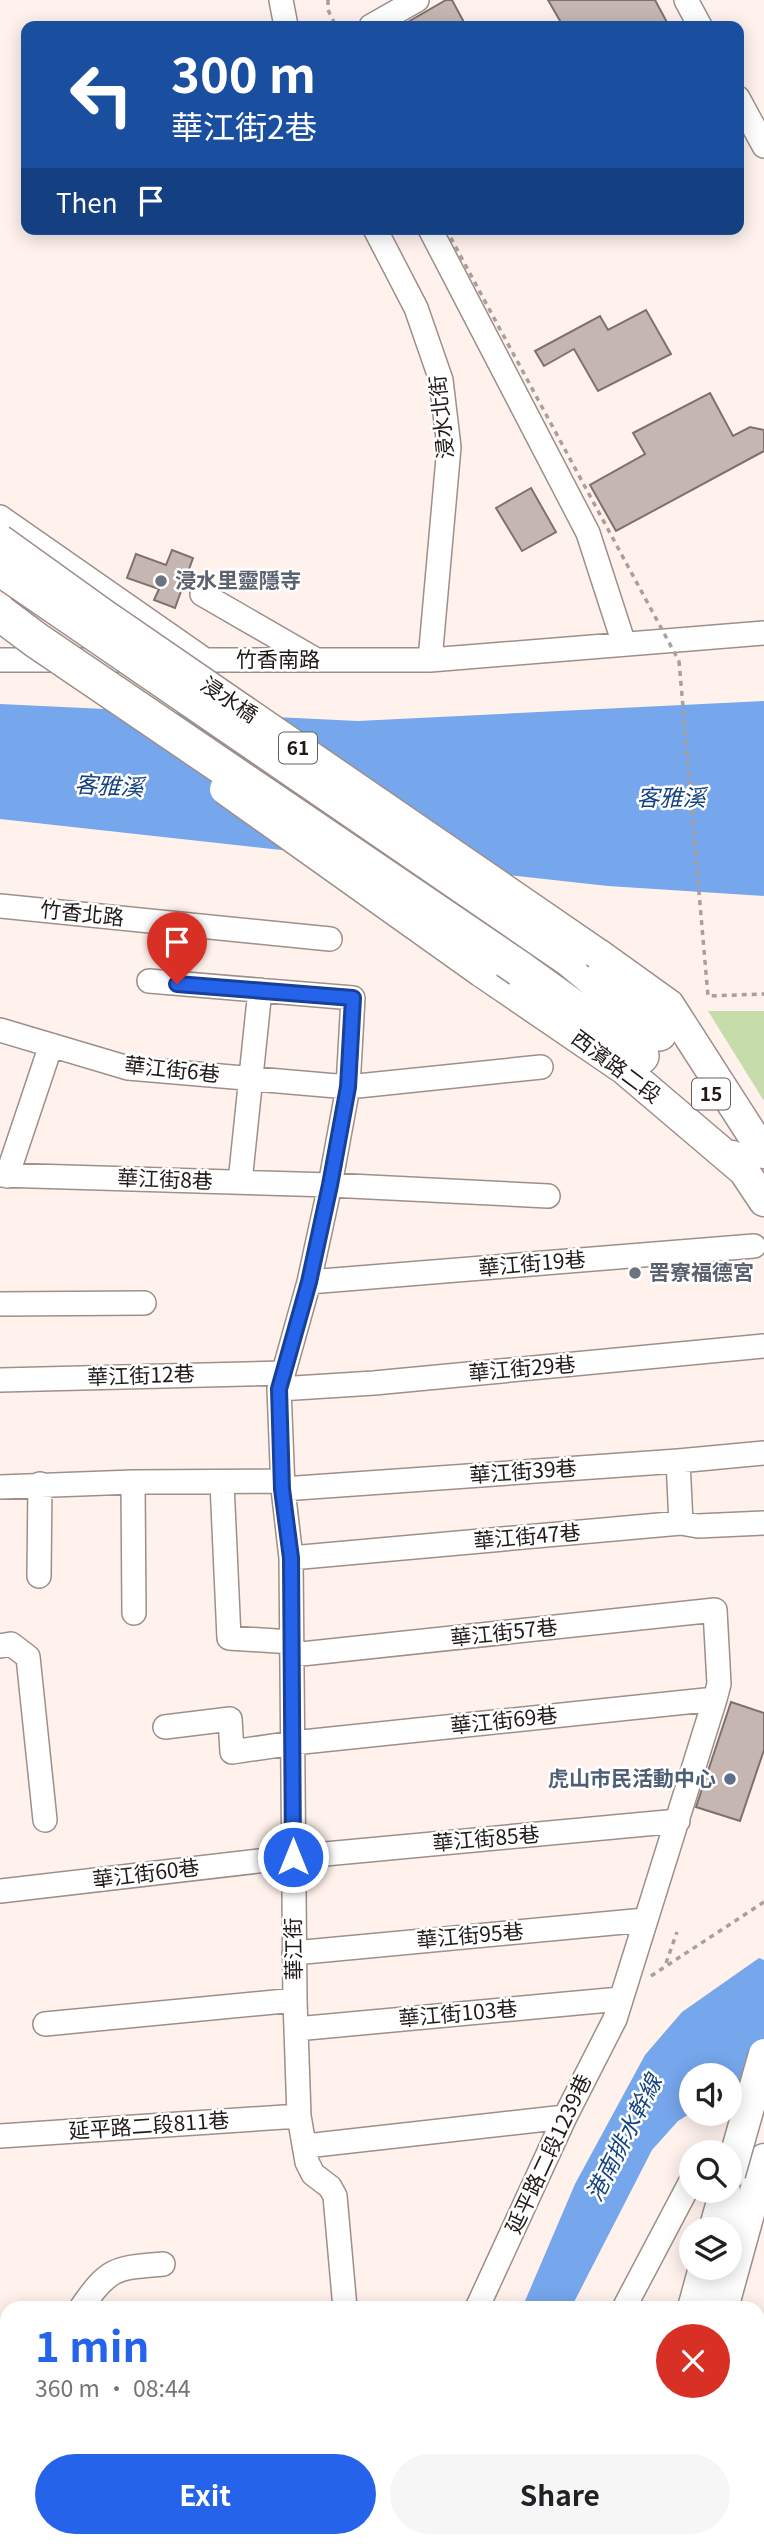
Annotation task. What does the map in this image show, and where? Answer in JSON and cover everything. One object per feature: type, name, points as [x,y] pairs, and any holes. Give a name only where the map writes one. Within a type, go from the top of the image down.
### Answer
[{"type":"highway","name":"浸水橋","points":[[0,568],[584,956]]},
{"type":"highway","points":[[0,613],[520,969],[650,1044]]},
{"type":"highway","name":"61","points":[[584,956],[650,1044]]},
{"type":"main road","name":"浸水橋","points":[[0,540],[584,956]]},
{"type":"main road","name":"西濱路二段","points":[[0,628],[482,972],[758,1160]]},
{"type":"main road","name":"西濱路二段","points":[[584,956],[669,1005],[758,1160],[764,1201]]},
{"type":"main road","name":"西濱路二段","points":[[650,1044],[758,1160]]},
{"type":"main road","points":[[740,2140],[764,2054]]},
{"type":"main road","points":[[723,2301],[728,2205],[764,2159]]},
{"type":"main road","points":[[695,2301],[701,2280]]},
{"type":"street","points":[[281,0],[285,21]]},
{"type":"street","points":[[380,21],[417,0]]},
{"type":"street","points":[[686,0],[697,21]]},
{"type":"street","points":[[744,109],[764,146]]},
{"type":"street","name":"浸水北街","points":[[378,235],[416,308],[441,380],[449,447],[430,660]]},
{"type":"street","points":[[433,235],[588,533],[624,644]]},
{"type":"street","points":[[0,517],[205,660]]},
{"type":"street","points":[[201,594],[315,660]]},
{"type":"street","name":"竹香南路","points":[[0,660],[430,660],[764,633]]},
{"type":"street","name":"竹香北路","points":[[0,906],[330,939]]},
{"type":"street","points":[[149,981],[260,990],[240,1182]]},
{"type":"street","name":"華江街","points":[[260,990],[353,998],[348,1087],[330,1185],[309,1282],[281,1381],[282,1485],[291,1558],[294,1953],[299,2116],[307,2162],[313,2174],[330,2186],[335,2196],[344,2301]]},
{"type":"street","name":"華江街6巷","points":[[0,1030],[128,1068],[348,1087],[541,1067]]},
{"type":"street","points":[[3,1176],[51,1045]]},
{"type":"street","name":"華江街8巷","points":[[3,1176],[330,1185],[548,1196]]},
{"type":"street","name":"華江街19巷","points":[[309,1282],[754,1246]]},
{"type":"street","points":[[0,1304],[145,1303]]},
{"type":"street","name":"華江街29巷","points":[[281,1381],[374,1383],[764,1346]]},
{"type":"street","name":"華江街12巷","points":[[0,1380],[281,1381]]},
{"type":"street","name":"華江街39巷","points":[[0,1487],[133,1482],[282,1485],[678,1461],[764,1453]]},
{"type":"street","points":[[678,1461],[681,1523]]},
{"type":"street","points":[[133,1482],[134,1613]]},
{"type":"street","name":"華江街57巷","points":[[222,1483],[229,1638],[292,1649],[715,1610]]},
{"type":"street","points":[[38,1576],[40,1484]]},
{"type":"street","name":"華江街47巷","points":[[291,1558],[681,1523],[698,1526],[764,1523]]},
{"type":"street","name":"延平路二段1239巷","points":[[480,2301],[565,2117],[615,2019],[719,1684],[715,1610]]},
{"type":"street","points":[[0,1646],[12,1644],[28,1657],[45,1820]]},
{"type":"street","name":"華江街69巷","points":[[165,1727],[230,1719],[232,1752],[293,1743],[715,1699]]},
{"type":"street","name":"華江街85巷","points":[[293,1857],[678,1821]]},
{"type":"street","name":"華江街60巷","points":[[0,1891],[293,1857]]},
{"type":"street","name":"華江街95巷","points":[[294,1953],[645,1920]]},
{"type":"street","name":"華江街103巷","points":[[296,2029],[620,1999]]},
{"type":"street","points":[[45,2024],[295,2000]]},
{"type":"street","name":"延平路二段811巷","points":[[0,2136],[299,2116]]},
{"type":"street","points":[[306,2146],[565,2117]]},
{"type":"street","points":[[742,2152],[764,2144]]},
{"type":"street","points":[[628,2301],[679,2203]]},
{"type":"street","points":[[87,2301],[104,2277],[121,2267],[163,2264]]},
{"type":"path","points":[[328,0],[328,10],[334,21]]},
{"type":"path","points":[[449,235],[679,661],[708,996],[764,994]]},
{"type":"path","points":[[620,1999],[666,1965],[764,1902]]},
{"type":"path","points":[[666,1965],[677,1931]]},
{"type":"green space","points":[[708,1011],[764,1011],[764,1101]]},
{"type":"water","name":"客雅溪","points":[[764,701],[764,896],[608,886],[0,819],[0,704],[358,721]]},
{"type":"water","name":"港南排水幹線","points":[[759,1958],[764,1960],[764,2078],[742,2087],[742,2063],[679,2063],[679,2120],[652,2150],[575,2301],[525,2301],[575,2184],[645,2055],[682,2012]]},
{"type":"building","points":[[446,0],[452,0],[463,21],[410,21]]},
{"type":"building","points":[[548,0],[655,0],[666,21],[560,21]]},
{"type":"building","points":[[646,310],[671,354],[598,391],[574,349],[544,366],[535,351],[600,316],[608,330]]},
{"type":"building","points":[[710,393],[733,436],[750,427],[764,430],[764,451],[616,531],[590,485],[645,454],[633,433]]},
{"type":"building","points":[[531,488],[556,532],[522,551],[496,508]]},
{"type":"building","name":"浸水里靈隱寺","points":[[172,550],[193,558],[175,608],[154,600],[159,589],[127,578],[136,554],[166,565]]},
{"type":"building","name":"虎山市民活動中心","points":[[731,1702],[764,1713],[764,1750],[740,1821],[696,1807]]},
{"type":"place","name":"浸水里靈隱寺","points":[[161,581]]},
{"type":"place","name":"罟寮福德宮","points":[[635,1273]]},
{"type":"place","name":"虎山市民活動中心","points":[[730,1779]]},
{"type":"route","points":[[177,984],[353,998],[348,1087],[330,1185],[309,1282],[279,1389],[282,1489],[291,1558],[293,1857]]}]
